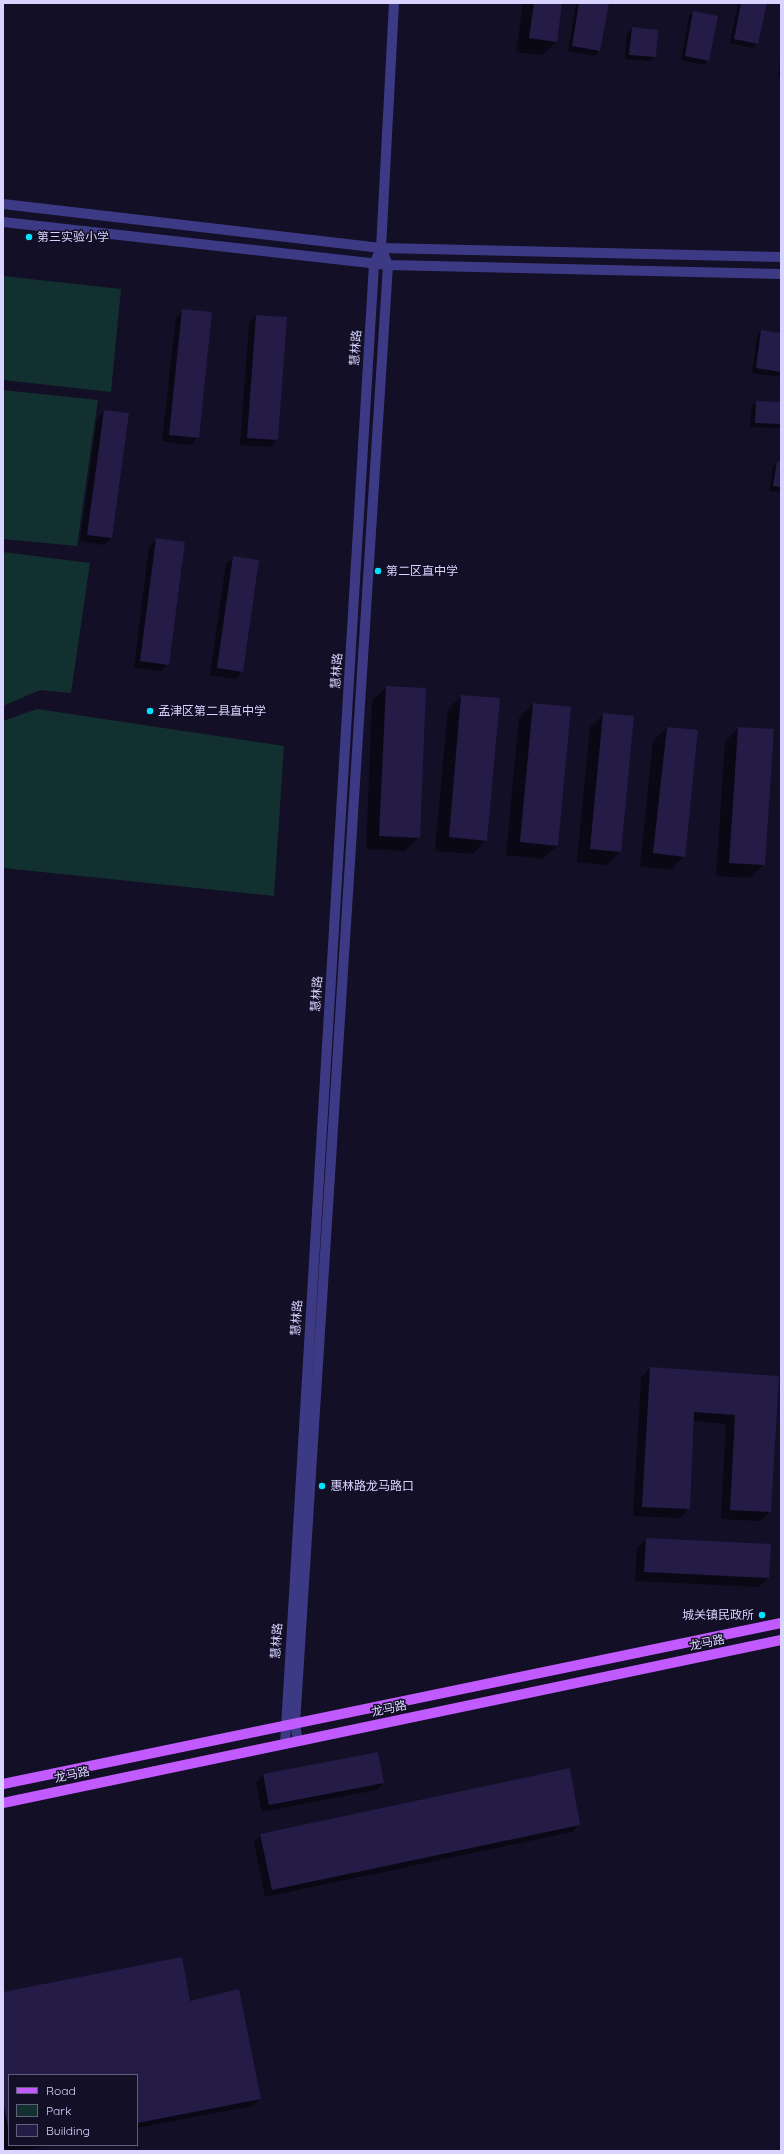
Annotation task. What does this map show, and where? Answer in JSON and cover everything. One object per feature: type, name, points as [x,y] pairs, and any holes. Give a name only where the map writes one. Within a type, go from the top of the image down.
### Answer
[{"type":"main road","name":"龙马路","points":[[3,1784],[781,1623]]},
{"type":"main road","name":"龙马路","points":[[3,1802],[781,1640]]},
{"type":"street","name":"慧林路","points":[[298,1741],[290,1725],[374,264],[381,248],[394,3]]},
{"type":"street","points":[[3,204],[381,248],[781,257]]},
{"type":"street","points":[[3,222],[388,265],[781,274]]},
{"type":"street","name":"慧林路","points":[[285,1744],[290,1725],[388,265],[381,248]]},
{"type":"green space","points":[[3,276],[121,289],[111,392],[3,380]]},
{"type":"green space","points":[[3,390],[98,400],[77,546],[3,539]]},
{"type":"green space","points":[[3,552],[90,563],[71,693],[40,690],[3,706]]},
{"type":"green space","points":[[37,709],[284,746],[274,896],[3,868],[3,721]]},
{"type":"building","points":[[534,3],[562,3],[557,42],[529,38]]},
{"type":"building","points":[[579,3],[609,3],[600,51],[572,46]]},
{"type":"building","points":[[741,3],[767,3],[758,44],[734,39]]},
{"type":"building","points":[[693,11],[718,16],[709,61],[685,56]]},
{"type":"building","points":[[632,27],[658,30],[656,57],[629,55]]},
{"type":"building","points":[[182,309],[212,312],[199,438],[169,435]]},
{"type":"building","points":[[256,315],[287,317],[278,440],[247,438]]},
{"type":"building","points":[[761,330],[781,333],[781,372],[756,368]]},
{"type":"building","points":[[756,401],[781,402],[781,424],[755,423]]},
{"type":"building","points":[[104,410],[129,413],[112,538],[87,535]]},
{"type":"building","points":[[777,461],[781,462],[781,487],[773,486]]},
{"type":"building","points":[[156,538],[185,542],[169,665],[140,661]]},
{"type":"building","points":[[233,556],[259,560],[243,672],[217,668]]},
{"type":"building","points":[[386,686],[426,688],[420,838],[379,836]]},
{"type":"building","points":[[461,695],[500,698],[487,841],[449,837]]},
{"type":"building","points":[[533,703],[571,707],[558,846],[520,842]]},
{"type":"building","points":[[603,713],[634,716],[621,852],[590,849]]},
{"type":"building","points":[[667,727],[698,730],[685,857],[653,853]]},
{"type":"building","points":[[738,727],[774,729],[765,865],[729,863]]},
{"type":"building","points":[[650,1367],[779,1376],[771,1512],[730,1510],[735,1415],[694,1412],[690,1509],[642,1507]]},
{"type":"building","points":[[646,1538],[771,1544],[769,1578],[644,1572]]},
{"type":"building","points":[[378,1752],[384,1783],[269,1805],[263,1774]]},
{"type":"building","points":[[570,1768],[580,1825],[272,1890],[260,1834]]},
{"type":"building","points":[[182,1957],[190,2001],[239,1989],[261,2099],[138,2123],[138,2074],[8,2074],[8,2127],[3,2100],[3,1992]]},
{"type":"place","name":"第三实验小学","points":[[29,237]]},
{"type":"place","name":"第二区直中学","points":[[378,571]]},
{"type":"place","name":"孟津区第二县直中学","points":[[150,711]]},
{"type":"place","name":"惠林路龙马路口","points":[[322,1486]]},
{"type":"place","name":"城关镇民政所","points":[[762,1615]]}]
